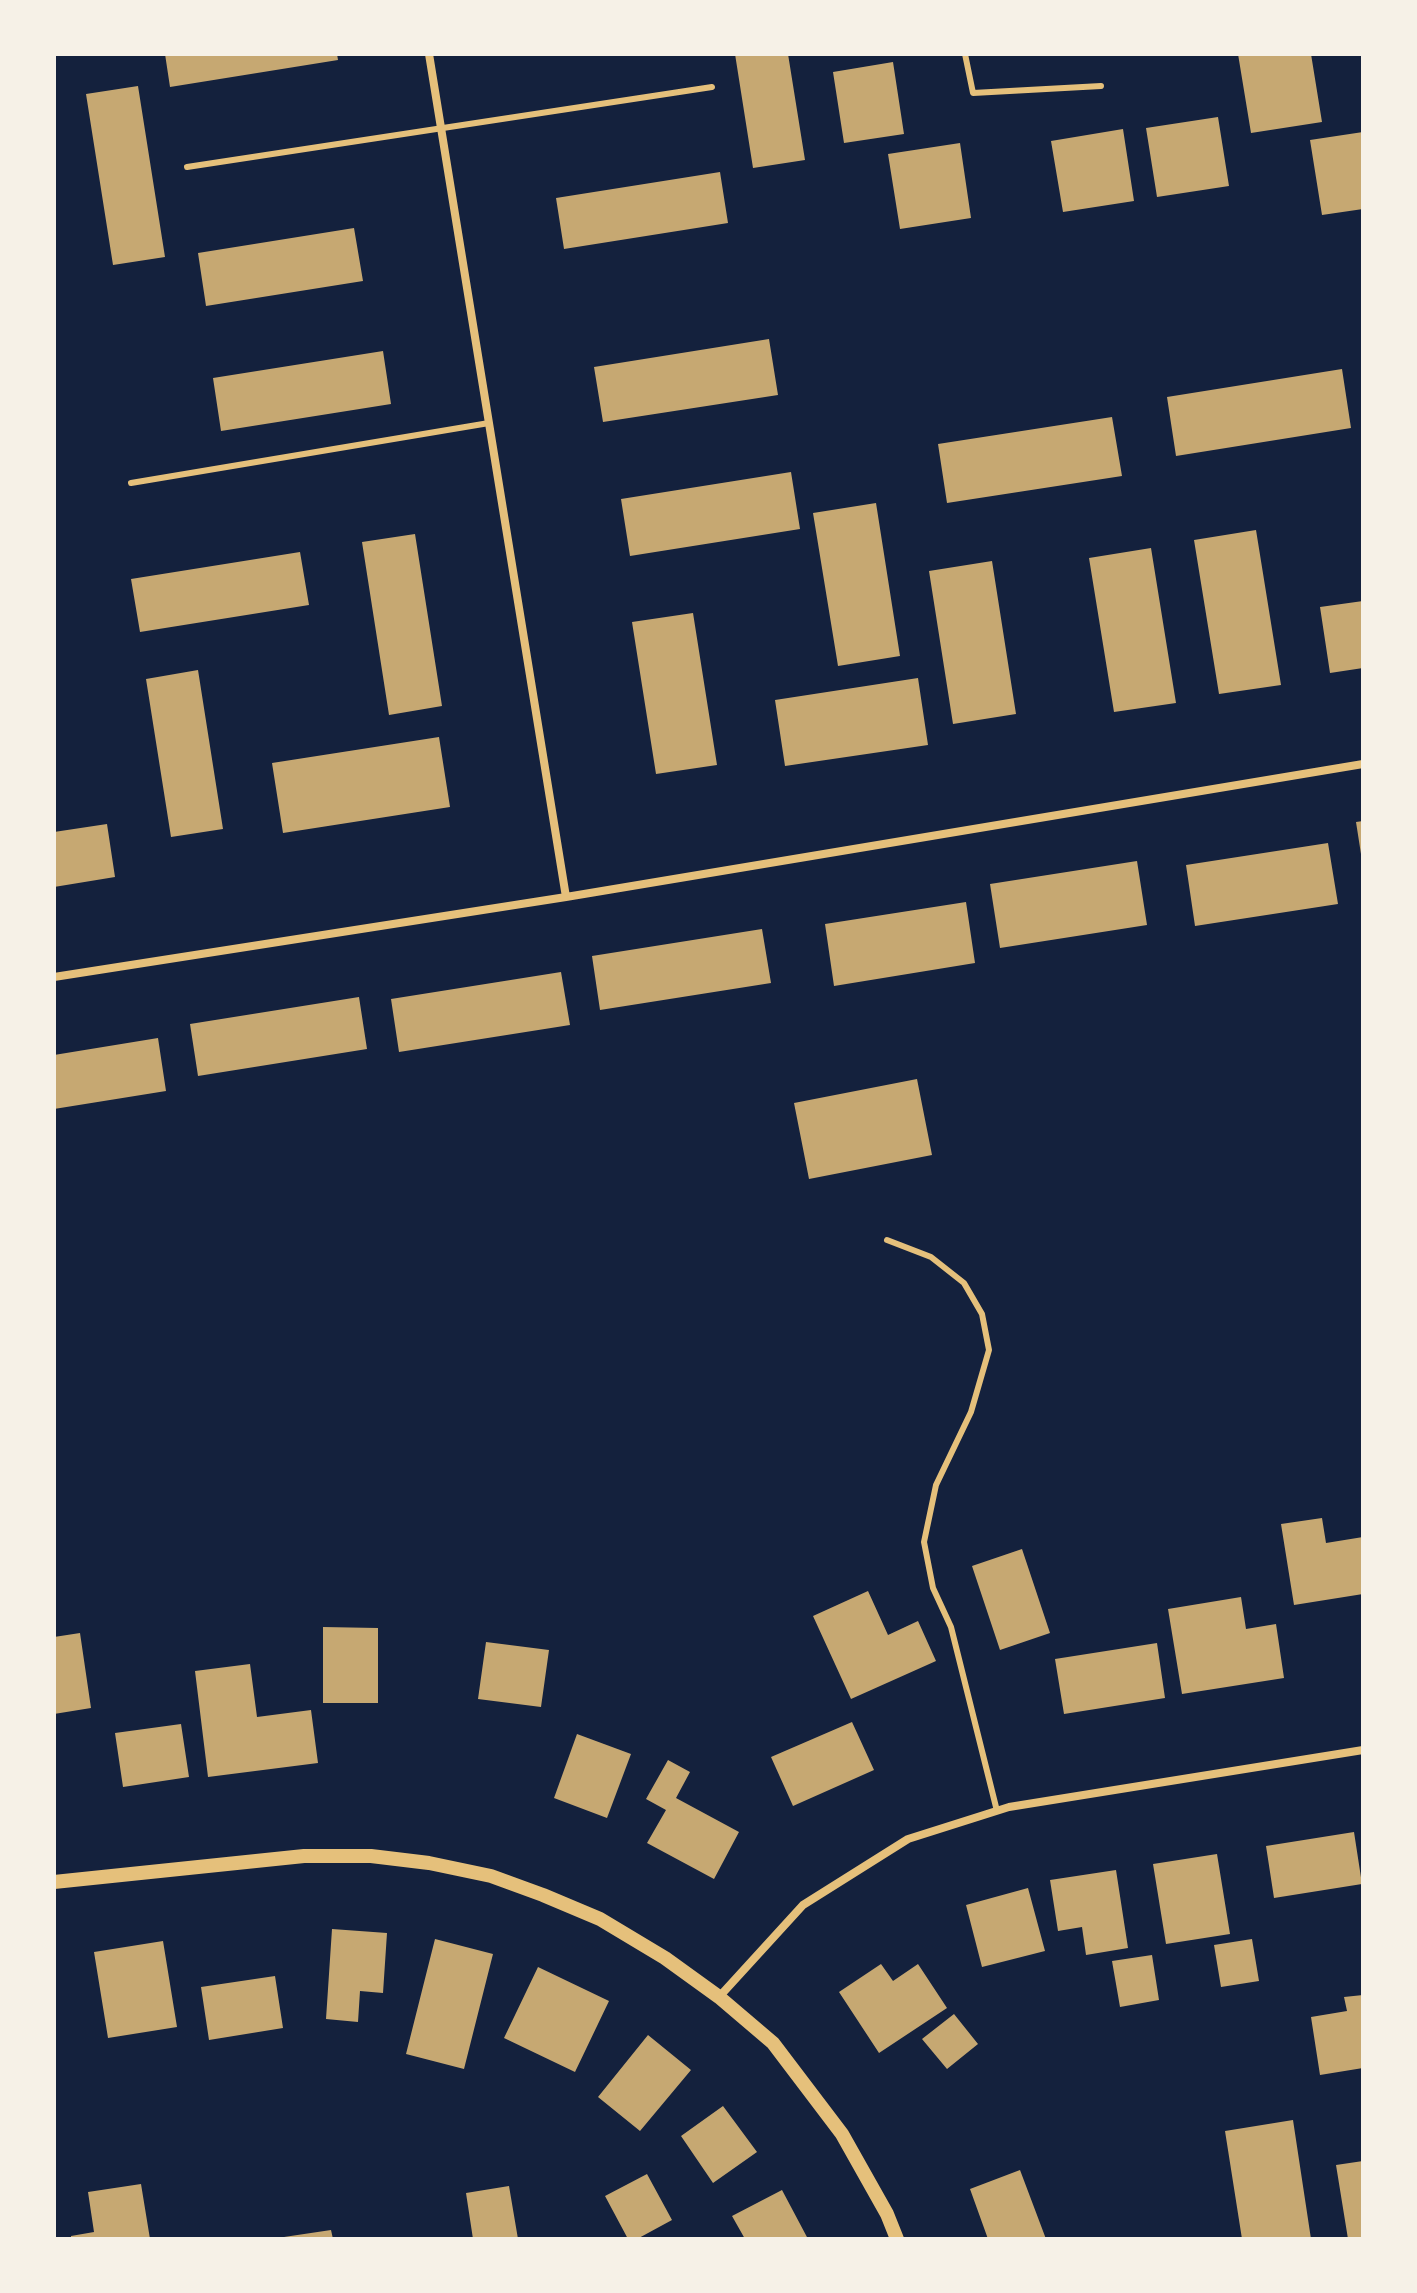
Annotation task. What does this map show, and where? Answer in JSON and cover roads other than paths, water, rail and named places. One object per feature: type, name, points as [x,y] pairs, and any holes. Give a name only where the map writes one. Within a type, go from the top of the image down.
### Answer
[{"type":"street","points":[[429,54],[566,897]]},
{"type":"street","points":[[54,977],[566,897],[1363,764]]},
{"type":"street","points":[[719,1997],[803,1905],[908,1839],[1024,1804],[1363,1750]]},
{"type":"street","points":[[54,1882],[304,1856],[371,1856],[429,1863],[491,1876],[600,1919],[665,1958],[719,1997],[773,2043],[842,2134],[887,2214],[897,2239]]},
{"type":"lane","points":[[965,54],[973,93],[1101,86]]},
{"type":"lane","points":[[187,167],[712,87]]},
{"type":"lane","points":[[131,483],[489,423]]},
{"type":"lane","points":[[887,1240],[931,1257],[964,1283],[982,1314],[985,1326],[989,1350],[971,1412],[936,1485],[924,1542],[933,1588],[951,1627],[997,1811]]}]
